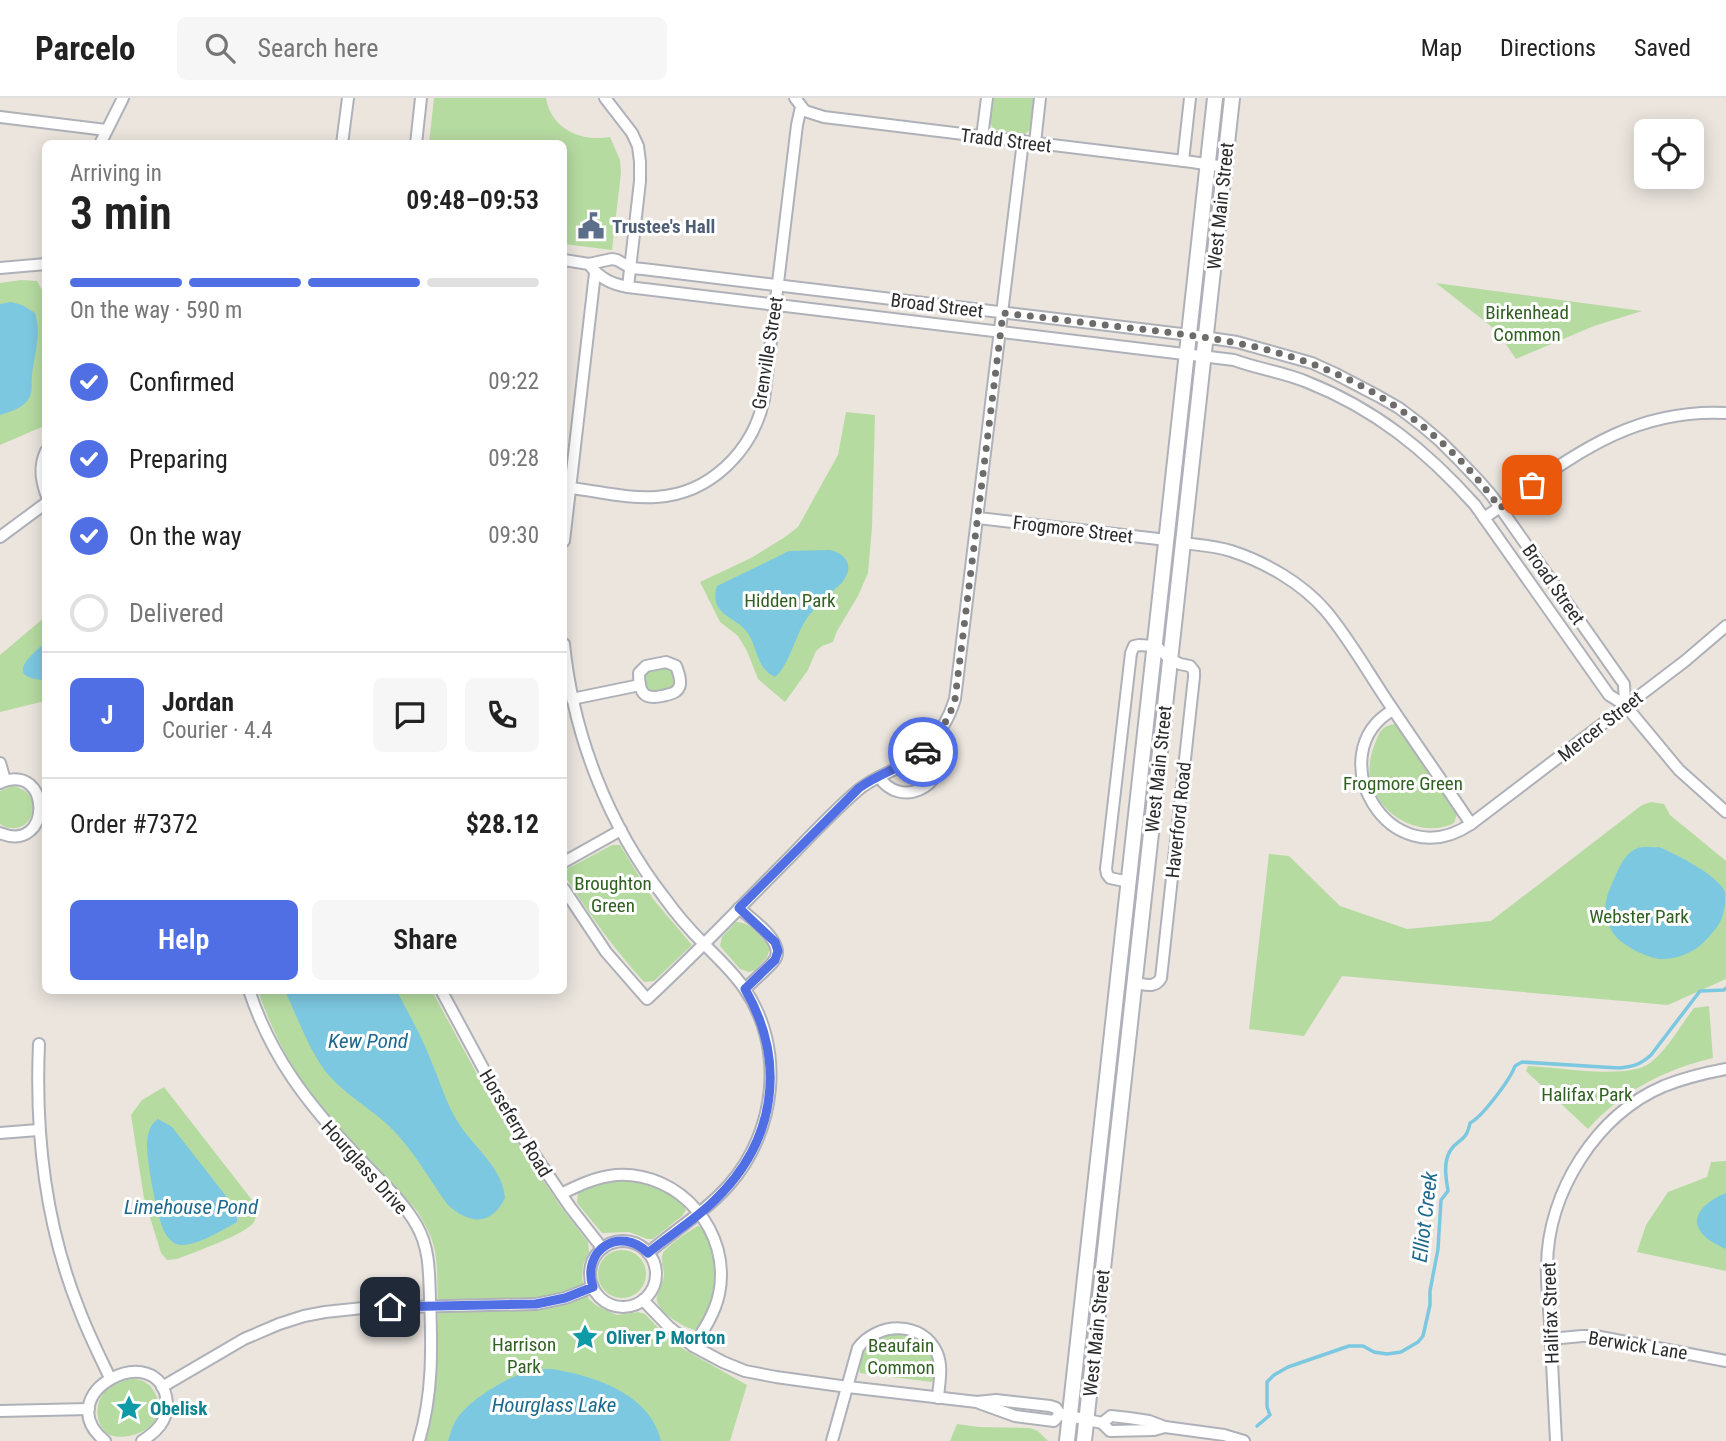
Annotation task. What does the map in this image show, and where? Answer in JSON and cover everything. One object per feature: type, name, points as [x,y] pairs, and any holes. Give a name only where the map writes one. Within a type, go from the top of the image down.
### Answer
[{"type":"street","points":[[102,140],[123,98]]},
{"type":"street","points":[[343,140],[348,98]]},
{"type":"street","points":[[416,140],[421,98]]},
{"type":"street","points":[[605,98],[632,133],[638,146],[640,162],[628,287]]},
{"type":"street","points":[[982,137],[987,98]]},
{"type":"street","points":[[1035,143],[1041,98]]},
{"type":"street","points":[[1183,161],[1190,98]]},
{"type":"street","name":"West Main Street","points":[[1084,1441],[1079,1418],[1129,881],[1162,652],[1183,543],[1195,355],[1190,335],[1215,98]]},
{"type":"street","name":"West Main Street","points":[[1067,1441],[1079,1418],[1134,983],[1162,652],[1167,540],[1195,355],[1205,337],[1232,98]]},
{"type":"street","name":"Tradd Street","points":[[798,103],[808,113],[824,117],[1224,167]]},
{"type":"street","name":"Grenville Street","points":[[570,488],[650,497],[683,492],[706,483],[723,471],[746,441],[762,406],[798,103]]},
{"type":"street","points":[[0,117],[106,130]]},
{"type":"street","points":[[567,894],[606,952],[648,999],[859,788],[916,757],[933,741],[946,722],[955,699],[1023,141]]},
{"type":"street","name":"Broad Street","points":[[592,269],[612,259],[631,268],[1205,337],[1237,342],[1312,363],[1399,408],[1440,440],[1479,481],[1624,684],[1625,705]]},
{"type":"street","name":"Broad Street","points":[[567,261],[592,269],[610,283],[628,287],[1234,360],[1285,374],[1339,396],[1388,425],[1428,457],[1465,494],[1609,695],[1625,705],[1679,770],[1726,811]]},
{"type":"street","points":[[0,268],[42,266]]},
{"type":"street","points":[[567,514],[592,269]]},
{"type":"street","points":[[1484,518],[1582,450],[1615,433],[1652,420],[1726,413]]},
{"type":"street","points":[[0,537],[42,506]]},
{"type":"street","name":"Frogmore Street","points":[[978,518],[1167,540]]},
{"type":"street","points":[[1183,543],[1232,551],[1284,576],[1324,609],[1471,824],[1456,833],[1423,837],[1398,828],[1386,821],[1376,810],[1364,786],[1362,758],[1370,732],[1378,721],[1393,710]]},
{"type":"street","name":"Mercer Street","points":[[1471,824],[1685,662],[1726,626]]},
{"type":"street","points":[[1129,881],[1114,880],[1106,872],[1131,653],[1136,645],[1162,652]]},
{"type":"street","name":"Haverford Road","points":[[1134,983],[1153,985],[1161,978],[1194,677],[1190,666],[1180,664],[1162,652]]},
{"type":"street","points":[[567,664],[578,722],[611,811],[642,866],[664,897],[745,989],[761,1021],[768,1048],[770,1086],[767,1111],[756,1143],[743,1167],[715,1200],[648,1253]]},
{"type":"street","points":[[572,699],[640,685]]},
{"type":"street","points":[[879,777],[887,787],[898,791],[913,791],[927,786],[941,768],[941,751],[933,741]]},
{"type":"street","points":[[0,763],[3,782],[21,780],[34,789],[42,801]]},
{"type":"street","points":[[0,833],[12,836],[32,829],[42,806]]},
{"type":"street","points":[[567,860],[621,830]]},
{"type":"street","points":[[739,908],[775,942],[778,951],[775,960],[745,989]]},
{"type":"street","name":"Hourglass Drive","points":[[251,994],[275,1053],[301,1092],[327,1125],[399,1202],[416,1224],[423,1239],[427,1254],[430,1306],[430,1382],[419,1441]]},
{"type":"street","name":"Horseferry Road","points":[[443,994],[510,1120],[561,1195],[602,1248]]},
{"type":"street","points":[[38,1044],[38,1130],[46,1191],[61,1258],[78,1308],[110,1378]]},
{"type":"street","name":"Halifax Street","points":[[1556,1441],[1546,1265],[1559,1200],[1584,1153],[1601,1132],[1622,1113],[1662,1087],[1726,1069]]},
{"type":"street","points":[[0,1132],[38,1130]]},
{"type":"street","points":[[561,1195],[600,1177],[617,1175],[654,1180],[672,1188],[691,1202],[716,1242],[721,1277],[714,1310],[693,1346]]},
{"type":"street","points":[[618,1241],[629,1242],[648,1253],[655,1278],[652,1288],[643,1300],[631,1306],[618,1306],[600,1298],[593,1287],[590,1273],[593,1259],[602,1248],[618,1241]]},
{"type":"street","points":[[162,1387],[244,1339],[279,1324],[325,1312],[363,1308],[536,1304],[565,1298],[593,1287]]},
{"type":"street","points":[[643,1300],[669,1327],[693,1346],[745,1371],[848,1387],[977,1402],[1015,1416],[1054,1421],[1079,1418],[1110,1431],[1154,1430],[1165,1427],[1224,1434],[1244,1441]]},
{"type":"street","points":[[832,1441],[855,1355],[866,1338],[879,1331],[888,1328],[902,1329],[925,1337],[936,1351],[940,1369],[938,1398]]},
{"type":"street","name":"Berwick Lane","points":[[1550,1339],[1595,1336],[1726,1361]]},
{"type":"street","points":[[105,1441],[92,1426],[89,1409],[93,1397],[110,1378],[131,1371],[150,1376],[162,1387],[167,1402],[164,1419],[156,1431],[142,1441]]},
{"type":"street","points":[[0,1411],[89,1409]]},
{"type":"green space","points":[[434,98],[546,98],[554,118],[569,131],[588,137],[610,137],[620,160],[621,173],[612,250],[567,244],[567,140],[429,140]]},
{"type":"green space","points":[[993,98],[1035,98],[1031,129],[1025,134],[994,130],[990,123]]},
{"type":"green space","points":[[37,281],[42,290],[42,427],[0,445],[0,283]]},
{"type":"green space","name":"Birkenhead Common","points":[[1436,283],[1642,311],[1594,326],[1516,359],[1497,331]]},
{"type":"green space","name":"Hidden Park","points":[[846,412],[875,415],[868,573],[833,642],[816,651],[808,670],[785,702],[758,679],[747,651],[738,636],[720,622],[700,582],[751,558],[798,527],[838,455]]},
{"type":"green space","points":[[42,620],[42,702],[0,712],[0,655]]},
{"type":"green space","points":[[667,667],[672,669],[675,676],[673,688],[654,693],[648,691],[645,687],[645,673]]},
{"type":"green space","name":"Frogmore Green","points":[[1395,724],[1453,807],[1457,814],[1454,823],[1428,828],[1415,826],[1391,813],[1381,803],[1370,778],[1370,764],[1382,729]]},
{"type":"green space","points":[[12,786],[24,790],[31,797],[33,806],[27,822],[20,827],[11,828],[0,824],[0,791]]},
{"type":"green space","name":"Webster Park","points":[[1651,802],[1664,804],[1670,815],[1726,861],[1726,979],[1668,1005],[1342,976],[1304,1036],[1249,1029],[1269,854],[1289,856],[1340,906],[1407,929],[1491,921],[1642,805]]},
{"type":"green space","name":"Broughton Green","points":[[612,845],[620,845],[653,899],[692,945],[654,981],[644,982],[583,904],[567,879],[567,869]]},
{"type":"green space","points":[[736,922],[751,927],[770,948],[767,957],[755,970],[749,972],[740,969],[720,946],[722,937]]},
{"type":"green space","name":"Harrison Park","points":[[259,994],[434,994],[497,1111],[561,1207],[588,1242],[589,1252],[583,1265],[582,1279],[589,1299],[597,1306],[617,1315],[638,1312],[645,1314],[667,1337],[685,1350],[747,1385],[730,1441],[426,1441],[433,1407],[437,1357],[437,1272],[432,1240],[417,1211],[337,1125],[303,1083]]},
{"type":"green space","name":"Halifax Park","points":[[1709,1006],[1713,1058],[1661,1076],[1629,1093],[1588,1129],[1526,1071],[1528,1066],[1609,1072],[1639,1068],[1650,1063],[1662,1051],[1694,1008]]},
{"type":"green space","points":[[164,1087],[252,1200],[256,1214],[254,1222],[241,1232],[177,1259],[167,1260],[161,1253],[144,1198],[131,1115],[142,1100]]},
{"type":"green space","points":[[1726,1161],[1726,1271],[1637,1252],[1646,1225],[1668,1192],[1707,1177],[1711,1162]]},
{"type":"green space","points":[[632,1180],[671,1193],[683,1203],[686,1210],[653,1239],[629,1232],[602,1233],[577,1203],[578,1193],[590,1186]]},
{"type":"green space","points":[[698,1226],[708,1237],[714,1254],[717,1277],[709,1312],[695,1330],[677,1322],[664,1312],[657,1296],[664,1275],[663,1253],[684,1234]]},
{"type":"green space","points":[[622,1250],[639,1257],[646,1274],[639,1291],[622,1298],[605,1291],[598,1274],[605,1257]]},
{"type":"green space","name":"Beaufain Common","points":[[890,1332],[911,1337],[928,1347],[935,1366],[932,1382],[860,1373],[862,1351],[870,1342]]},
{"type":"green space","points":[[128,1378],[149,1385],[157,1397],[160,1409],[152,1425],[146,1429],[117,1437],[104,1431],[98,1419],[98,1406],[108,1388]]},
{"type":"green space","points":[[957,1424],[1030,1428],[1038,1431],[1048,1441],[950,1441]]},
{"type":"water","points":[[11,302],[35,313],[38,337],[30,396],[20,407],[0,415],[0,304]]},
{"type":"water","points":[[830,550],[846,560],[848,573],[807,619],[784,666],[775,677],[764,669],[747,632],[718,607],[715,596],[717,586],[789,551]]},
{"type":"water","points":[[42,646],[42,680],[26,675],[23,671],[32,654]]},
{"type":"water","points":[[1659,847],[1686,860],[1715,879],[1725,892],[1723,915],[1711,934],[1694,950],[1667,959],[1643,954],[1622,942],[1612,931],[1605,913],[1609,892],[1625,858],[1638,848]]},
{"type":"water","name":"Kew Pond","points":[[286,994],[399,994],[423,1041],[453,1114],[500,1179],[505,1198],[493,1214],[486,1218],[471,1219],[447,1204],[397,1135],[337,1084],[323,1068]]},
{"type":"water","name":"Limehouse Pond","points":[[158,1119],[172,1127],[237,1210],[237,1222],[190,1244],[176,1244],[167,1236],[156,1202],[147,1150],[150,1129]]},
{"type":"water","points":[[1726,1193],[1726,1249],[1704,1236],[1697,1223],[1704,1206]]},
{"type":"water","name":"Hourglass Lake","points":[[551,1369],[602,1382],[633,1399],[646,1411],[661,1441],[448,1441],[457,1419],[483,1395],[525,1372]]},
{"type":"waterway","name":"Elliot Creek","points":[[1257,1426],[1270,1415],[1267,1407],[1267,1382],[1288,1367],[1349,1346],[1363,1346],[1374,1352],[1387,1354],[1401,1352],[1423,1336],[1438,1249],[1441,1200],[1448,1191],[1446,1160],[1453,1147],[1466,1134],[1470,1123],[1495,1098],[1515,1066],[1522,1062],[1618,1068],[1636,1065],[1651,1055],[1700,991],[1726,988]]},
{"type":"way so far","points":[[923,752],[946,722],[955,699],[1003,313],[1237,342],[1312,363],[1378,396],[1420,424],[1440,440],[1479,481],[1500,508],[1532,485]]},
{"type":"place","name":"Trustee's Hall","points":[[591,226]]},
{"type":"place","name":"Oliver P Morton","points":[[585,1337]]},
{"type":"place","name":"Obelisk","points":[[129,1408]]},
{"type":"route","points":[[390,1307],[536,1304],[565,1298],[593,1287],[590,1280],[591,1266],[602,1248],[618,1241],[629,1242],[635,1243],[648,1253],[715,1200],[750,1156],[764,1122],[770,1097],[768,1048],[761,1021],[745,989],[775,960],[778,951],[771,937],[739,908],[859,788],[923,752]]}]
